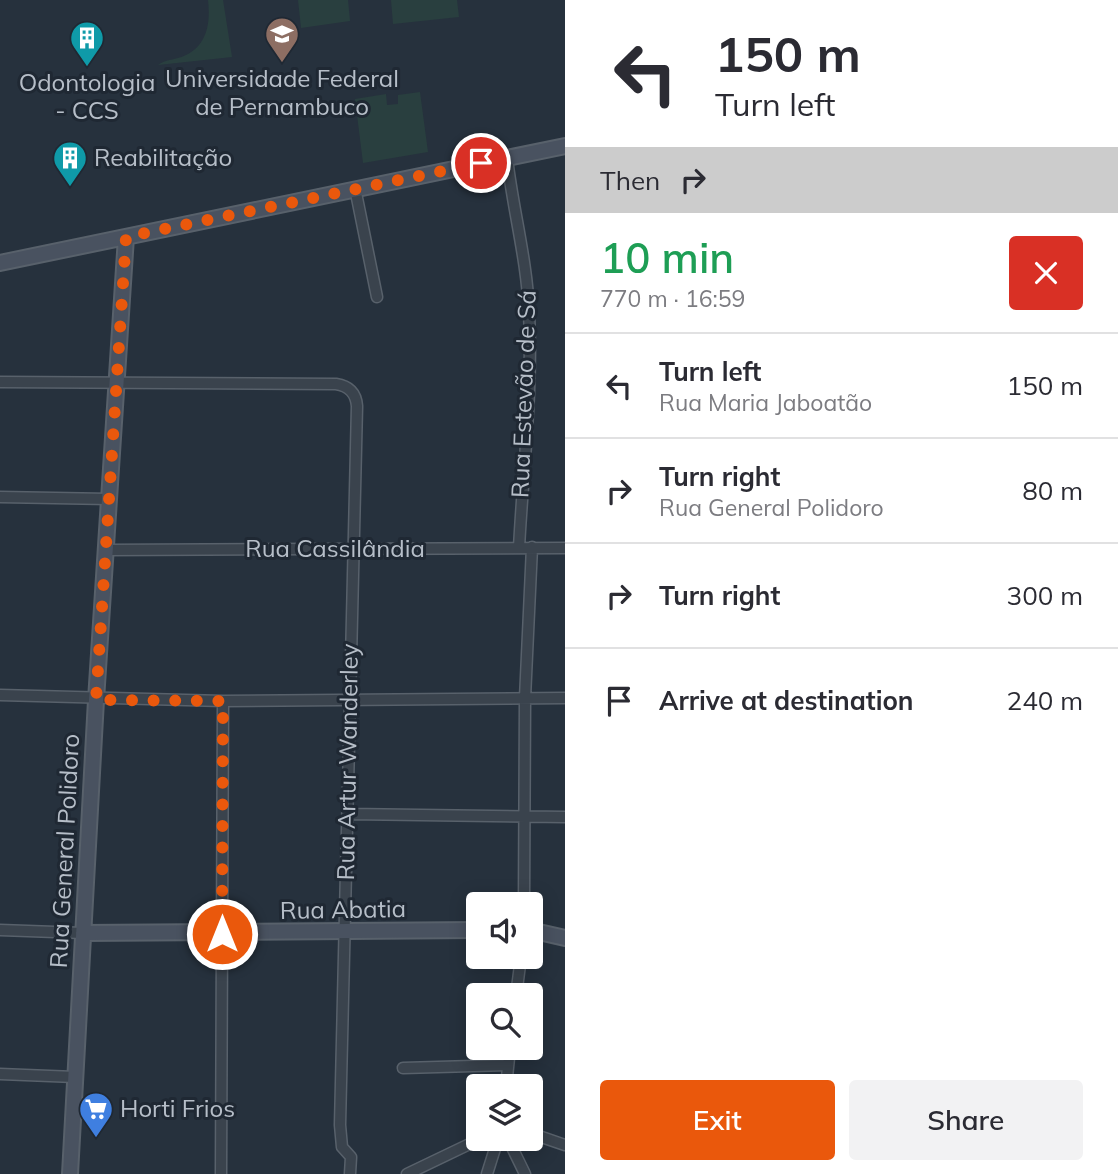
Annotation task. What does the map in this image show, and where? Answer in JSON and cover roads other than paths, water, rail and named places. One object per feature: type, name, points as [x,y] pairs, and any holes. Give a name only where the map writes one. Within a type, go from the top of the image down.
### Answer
[{"type":"street","points":[[0,264],[565,146]]},
{"type":"street","name":"Rua Estevão de Sá","points":[[507,158],[514,212],[526,269],[530,327],[519,548]]},
{"type":"street","points":[[355,188],[377,297]]},
{"type":"street","name":"Rua General Polidoro","points":[[70,1174],[96,700],[126,237]]},
{"type":"street","points":[[0,382],[116,383]]},
{"type":"street","name":"Rua Artur Wanderley","points":[[116,383],[337,384],[351,390],[357,406],[340,1134],[342,1147],[351,1157],[350,1174]]},
{"type":"street","points":[[0,497],[109,499]]},
{"type":"street","points":[[524,892],[525,698],[532,547]]},
{"type":"street","name":"Rua Cassilândia","points":[[106,550],[565,548]]},
{"type":"street","points":[[0,695],[96,700],[223,701],[565,698]]},
{"type":"street","points":[[221,1174],[223,701]]},
{"type":"street","points":[[349,814],[565,817]]},
{"type":"street","points":[[0,930],[83,933]]},
{"type":"street","name":"Rua Abatia","points":[[83,933],[343,934],[466,930]]},
{"type":"street","points":[[543,930],[565,930]]},
{"type":"street","points":[[543,932],[565,938]]},
{"type":"street","points":[[507,1074],[509,1060]]},
{"type":"street","points":[[403,1068],[508,1065]]},
{"type":"street","points":[[0,1074],[75,1077]]},
{"type":"street","points":[[543,1137],[565,1145]]},
{"type":"street","points":[[407,1174],[466,1146]]},
{"type":"street","points":[[486,1174],[494,1151]]},
{"type":"street","points":[[514,1151],[526,1174]]},
{"type":"place","name":"Universidade Federal de Pernambuco","points":[[282,64]]},
{"type":"place","name":"Odontologia - CCS","points":[[87,68]]},
{"type":"place","name":"Reabilitação","points":[[70,188]]},
{"type":"place","name":"Horti Frios","points":[[96,1139]]}]
